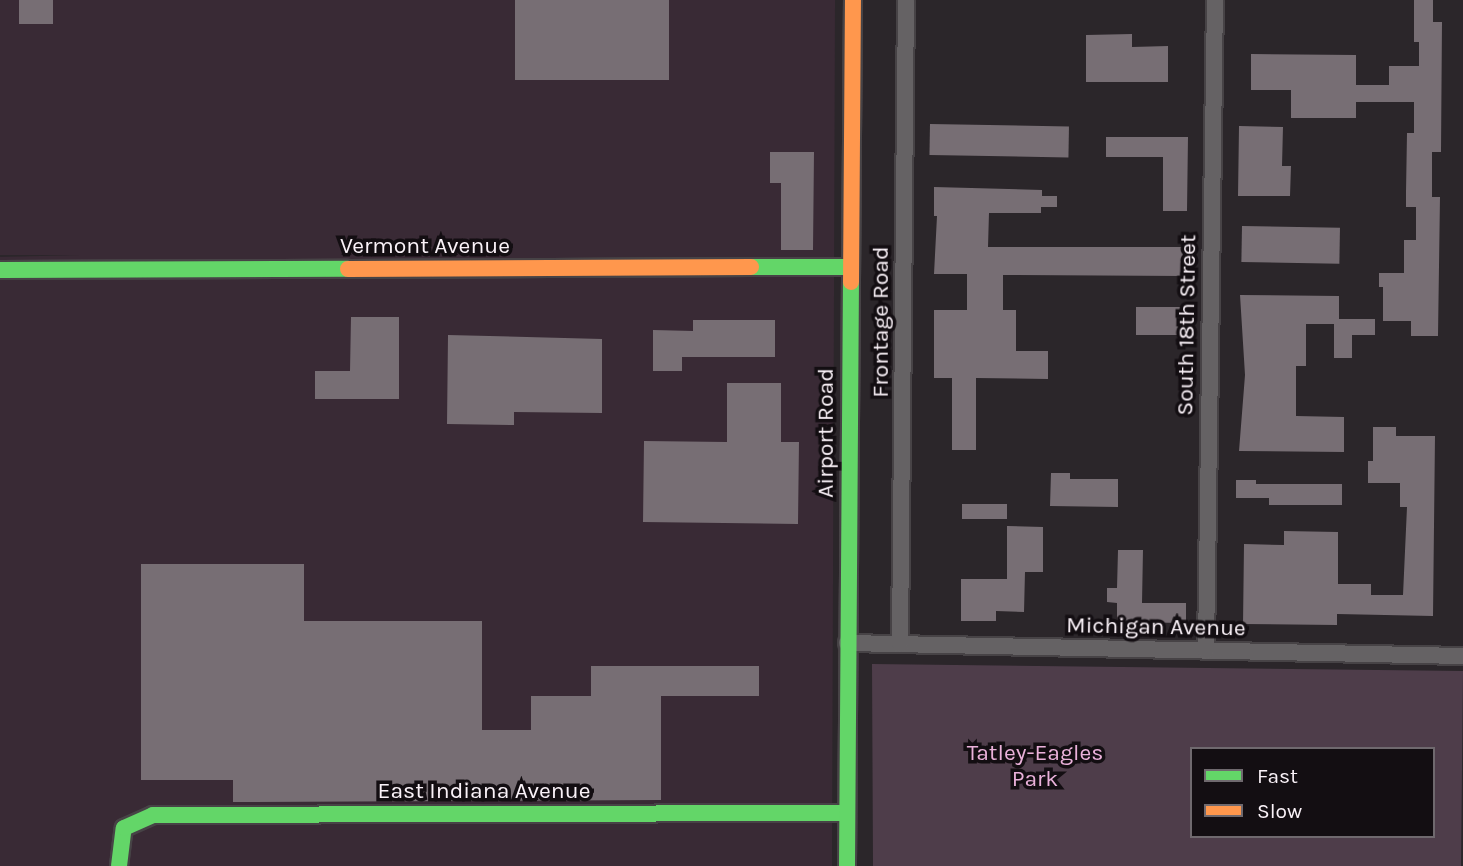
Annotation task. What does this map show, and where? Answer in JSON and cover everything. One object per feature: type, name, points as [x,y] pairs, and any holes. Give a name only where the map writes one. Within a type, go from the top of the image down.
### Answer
[{"type":"street","name":"Airport Road","points":[[847,866],[853,0]]},
{"type":"street","name":"Frontage Road","points":[[900,644],[906,0]]},
{"type":"street","name":"South 18th Street","points":[[1206,651],[1215,0]]},
{"type":"street","name":"Vermont Avenue","points":[[0,270],[850,267]]},
{"type":"street","name":"Michigan Avenue","points":[[847,643],[1463,656]]},
{"type":"street","name":"East Indiana Avenue","points":[[119,866],[119,838],[124,828],[153,815],[847,813]]},
{"type":"shaded area","points":[[0,0],[835,0],[832,866],[0,866],[0,257],[80,255],[0,255]]},
{"type":"green space","name":"Tatley-Eagles Park","points":[[872,664],[1463,671],[1461,866],[873,866]]},
{"type":"building","points":[[19,0],[53,0],[53,24],[19,24]]},
{"type":"building","points":[[515,0],[669,0],[669,80],[515,80]]},
{"type":"building","points":[[1414,0],[1433,0],[1433,22],[1442,22],[1441,152],[1432,152],[1432,197],[1440,197],[1438,336],[1411,336],[1411,321],[1383,321],[1383,287],[1379,287],[1379,273],[1404,273],[1404,240],[1416,240],[1416,207],[1406,207],[1407,133],[1414,133],[1414,102],[1356,102],[1356,118],[1291,118],[1291,90],[1251,90],[1251,54],[1356,55],[1356,85],[1389,85],[1389,66],[1419,66],[1419,42],[1414,42]]},
{"type":"building","points":[[1132,34],[1132,47],[1168,46],[1168,82],[1086,82],[1086,35]]},
{"type":"building","points":[[930,124],[1069,126],[1068,157],[929,155]]},
{"type":"building","points":[[1239,126],[1283,127],[1282,166],[1291,166],[1290,196],[1238,196]]},
{"type":"building","points":[[1106,137],[1188,137],[1187,211],[1163,211],[1163,157],[1106,157]]},
{"type":"building","points":[[770,152],[814,152],[813,250],[781,250],[781,183],[770,183]]},
{"type":"building","points":[[934,187],[1042,190],[1042,196],[1057,196],[1057,207],[1041,207],[1041,213],[989,213],[988,247],[1183,247],[1183,276],[1003,275],[1003,310],[1016,310],[1016,351],[1048,351],[1048,379],[976,378],[976,450],[952,450],[952,378],[934,378],[934,310],[967,310],[967,274],[934,274],[937,216],[934,216]]},
{"type":"building","points":[[1242,226],[1340,228],[1339,264],[1241,262]]},
{"type":"building","points":[[1240,295],[1339,296],[1339,319],[1375,319],[1375,335],[1352,335],[1352,358],[1334,358],[1334,324],[1306,324],[1306,366],[1296,366],[1296,416],[1344,417],[1344,452],[1239,451],[1245,375]]},
{"type":"building","points":[[1136,307],[1191,307],[1191,335],[1136,335]]},
{"type":"building","points":[[351,317],[399,317],[399,399],[315,399],[315,371],[350,371]]},
{"type":"building","points":[[693,320],[775,320],[775,357],[682,357],[682,371],[653,371],[653,330],[693,331]]},
{"type":"building","points":[[448,335],[602,339],[602,413],[514,412],[514,425],[447,424]]},
{"type":"building","points":[[727,383],[781,383],[781,442],[799,442],[798,524],[643,522],[644,441],[727,442]]},
{"type":"building","points":[[1373,427],[1396,427],[1396,436],[1435,436],[1433,616],[1337,614],[1337,625],[1243,624],[1244,544],[1284,545],[1284,531],[1338,532],[1338,584],[1371,584],[1371,595],[1403,595],[1407,507],[1400,507],[1400,483],[1368,483],[1368,461],[1373,461]]},
{"type":"building","points":[[1051,473],[1070,473],[1070,479],[1118,479],[1118,507],[1050,506]]},
{"type":"building","points":[[1236,480],[1256,480],[1256,484],[1342,484],[1342,505],[1269,505],[1269,498],[1236,498]]},
{"type":"building","points":[[962,504],[1007,504],[1007,519],[962,519]]},
{"type":"building","points":[[1007,526],[1043,527],[1043,572],[1025,572],[1024,612],[996,611],[996,621],[961,621],[961,579],[1007,579]]},
{"type":"building","points":[[1118,550],[1143,550],[1142,603],[1186,603],[1186,623],[1117,622],[1117,603],[1107,602],[1107,588],[1117,588]]},
{"type":"building","points":[[141,564],[304,564],[304,621],[482,621],[482,730],[531,730],[531,696],[591,696],[591,666],[759,666],[759,696],[661,696],[661,800],[233,802],[233,780],[141,780]]},
{"type":"traffic: fast","points":[[751,267],[850,267]]},
{"type":"traffic: fast","points":[[0,270],[348,269]]},
{"type":"traffic: fast","points":[[847,866],[851,282]]},
{"type":"traffic: fast","points":[[119,866],[124,828],[153,815],[847,813]]},
{"type":"traffic: slow","points":[[851,282],[853,0]]},
{"type":"traffic: slow","points":[[348,269],[751,267]]}]
